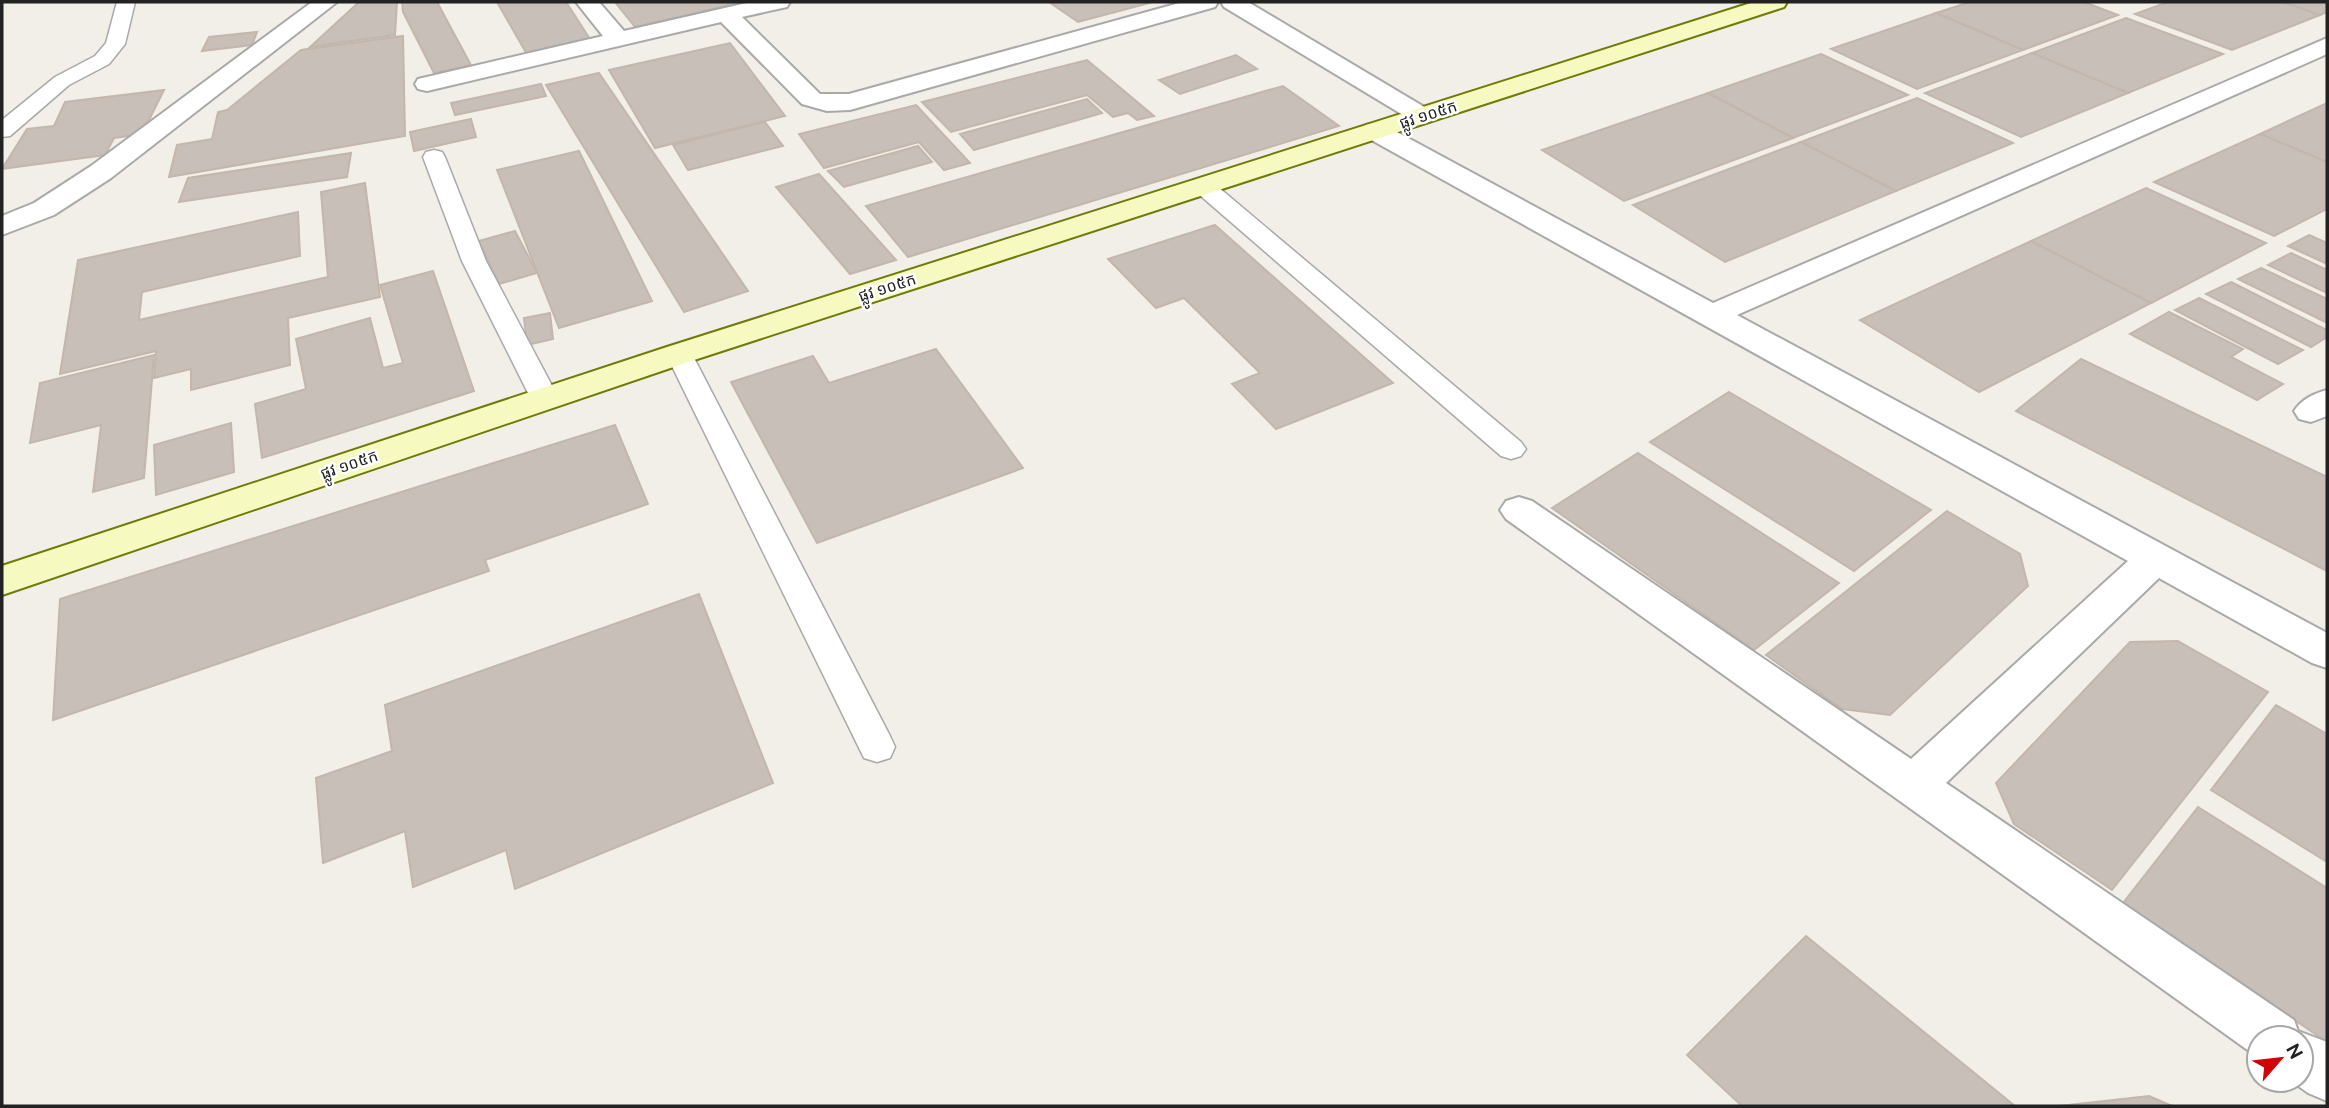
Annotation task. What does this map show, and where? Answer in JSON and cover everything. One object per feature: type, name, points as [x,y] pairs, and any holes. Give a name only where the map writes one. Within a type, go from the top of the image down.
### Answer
[{"type":"main road","name":"ផ្លូវ ១០៥ក","points":[[2,581],[679,354],[1776,2]]},
{"type":"street","points":[[2,226],[44,209],[101,172],[326,2]]},
{"type":"street","points":[[587,2],[618,39]]},
{"type":"street","points":[[427,84],[779,2]]},
{"type":"street","points":[[726,14],[811,99],[827,103],[850,102],[1207,2]]},
{"type":"street","points":[[1232,2],[1422,116]]},
{"type":"street","points":[[1711,315],[2327,45]]},
{"type":"street","points":[[1375,131],[2327,652]]},
{"type":"street","points":[[1519,510],[2255,1024]]},
{"type":"street","points":[[1914,785],[2156,558]]},
{"type":"lane","points":[[2,131],[62,81],[102,60],[115,44],[126,2]]},
{"type":"lane","points":[[434,157],[474,261],[545,399]]},
{"type":"lane","points":[[1203,186],[1511,449]]},
{"type":"lane","points":[[679,354],[877,747]]},
{"type":"building","points":[[359,2],[397,2],[395,35],[310,47]]},
{"type":"building","points":[[402,2],[437,2],[471,65],[434,73],[403,12]]},
{"type":"building","points":[[497,2],[566,2],[592,42],[528,56]]},
{"type":"building","points":[[615,2],[743,2],[635,27]]},
{"type":"building","points":[[1049,2],[1153,2],[1078,22]]},
{"type":"building","points":[[1970,2],[2084,2],[2118,15],[2023,50],[1936,13]]},
{"type":"building","points":[[2168,2],[2283,2],[2320,15],[2232,50],[2135,14]]},
{"type":"building","points":[[2283,2],[2327,2],[2327,12],[2320,15]]},
{"type":"building","points":[[1936,13],[2023,50],[1917,89],[1831,49]]},
{"type":"building","points":[[2126,18],[2223,54],[2128,93],[2032,53]]},
{"type":"building","points":[[257,32],[252,45],[202,51],[209,37]]},
{"type":"building","points":[[403,36],[405,136],[169,177],[177,145],[212,139],[218,112],[227,110],[301,50]]},
{"type":"building","points":[[730,43],[785,116],[655,148],[609,70]]},
{"type":"building","points":[[2032,53],[2128,93],[2021,137],[1925,93]]},
{"type":"building","points":[[1821,54],[1908,95],[1793,138],[1708,93]]},
{"type":"building","points":[[1236,55],[1257,69],[1180,94],[1159,80]]},
{"type":"building","points":[[1087,60],[1154,116],[1137,120],[1128,113],[1113,117],[1087,95],[951,132],[922,102]]},
{"type":"building","points":[[599,73],[748,291],[684,312],[546,85]]},
{"type":"building","points":[[541,84],[546,96],[455,115],[451,103]]},
{"type":"building","points":[[1283,86],[1339,126],[908,257],[866,206]]},
{"type":"building","points":[[164,90],[142,134],[114,138],[105,155],[2,169],[27,129],[54,126],[65,102]]},
{"type":"building","points":[[1708,93],[1793,138],[1624,201],[1542,150]]},
{"type":"building","points":[[1917,98],[2013,143],[1896,191],[1801,142]]},
{"type":"building","points":[[1087,99],[1102,113],[974,150],[960,134]]},
{"type":"building","points":[[2327,103],[2327,162],[2260,134]]},
{"type":"building","points":[[916,105],[970,163],[944,170],[919,142],[824,168],[799,134]]},
{"type":"building","points":[[471,119],[476,137],[414,151],[410,132]]},
{"type":"building","points":[[765,122],[783,146],[688,170],[673,145]]},
{"type":"building","points":[[2260,134],[2327,162],[2327,209],[2274,236],[2154,182]]},
{"type":"building","points":[[1801,142],[1896,191],[1725,262],[1633,205]]},
{"type":"building","points":[[918,146],[932,162],[844,187],[828,171]]},
{"type":"building","points":[[579,151],[652,301],[559,328],[497,170]]},
{"type":"building","points":[[351,153],[347,177],[179,202],[188,178]]},
{"type":"building","points":[[819,174],[896,260],[850,274],[776,187]]},
{"type":"building","points":[[365,183],[380,297],[288,318],[290,365],[191,390],[191,369],[154,378],[156,351],[60,374],[78,260],[298,212],[300,256],[142,292],[139,320],[328,277],[321,192]]},
{"type":"building","points":[[2146,188],[2266,243],[2151,303],[2031,241]]},
{"type":"building","points":[[1215,225],[1393,383],[1276,429],[1232,384],[1260,373],[1184,298],[1156,308],[1108,259]]},
{"type":"building","points":[[515,231],[537,273],[499,284],[479,241]]},
{"type":"building","points":[[2309,235],[2327,243],[2327,264],[2288,246]]},
{"type":"building","points":[[2031,241],[2151,303],[1979,392],[1860,320]]},
{"type":"building","points":[[2291,253],[2327,270],[2327,293],[2268,265]]},
{"type":"building","points":[[2261,268],[2327,299],[2327,323],[2238,279]]},
{"type":"building","points":[[433,271],[474,391],[262,458],[255,404],[306,389],[296,339],[370,318],[383,368],[403,363],[380,285]]},
{"type":"building","points":[[2231,282],[2327,330],[2327,337],[2311,347],[2206,294]]},
{"type":"building","points":[[2199,298],[2303,350],[2278,364],[2175,310]]},
{"type":"building","points":[[2169,312],[2243,349],[2231,357],[2283,384],[2257,400],[2130,334]]},
{"type":"building","points":[[550,313],[553,339],[527,345],[524,318]]},
{"type":"building","points":[[936,349],[1023,468],[817,543],[731,382],[813,356],[829,383]]},
{"type":"building","points":[[154,355],[144,478],[93,492],[101,425],[30,443],[40,383]]},
{"type":"building","points":[[2081,359],[2327,477],[2327,571],[2016,411]]},
{"type":"building","points":[[1729,392],[1931,510],[1854,571],[1650,442]]},
{"type":"building","points":[[231,423],[234,472],[156,495],[154,445]]},
{"type":"building","points":[[615,425],[648,504],[485,560],[489,571],[53,720],[60,599]]},
{"type":"building","points":[[1638,453],[1839,583],[1754,650],[1552,508]]},
{"type":"building","points":[[1947,511],[2020,554],[2028,586],[1890,715],[1842,709],[1766,655]]},
{"type":"building","points":[[699,594],[773,783],[515,889],[506,850],[413,887],[405,831],[323,863],[316,778],[392,751],[385,705]]},
{"type":"building","points":[[2178,641],[2268,692],[2112,890],[2014,824],[1996,783],[2130,642]]},
{"type":"building","points":[[2276,705],[2327,734],[2327,862],[2211,790]]},
{"type":"building","points":[[2198,807],[2327,888],[2327,1042],[2315,1034],[2315,1024],[2301,1024],[2123,903]]},
{"type":"building","points":[[1806,936],[2015,1106],[1742,1106],[1687,1055]]},
{"type":"building","points":[[2149,1096],[2172,1106],[2059,1106]]}]
